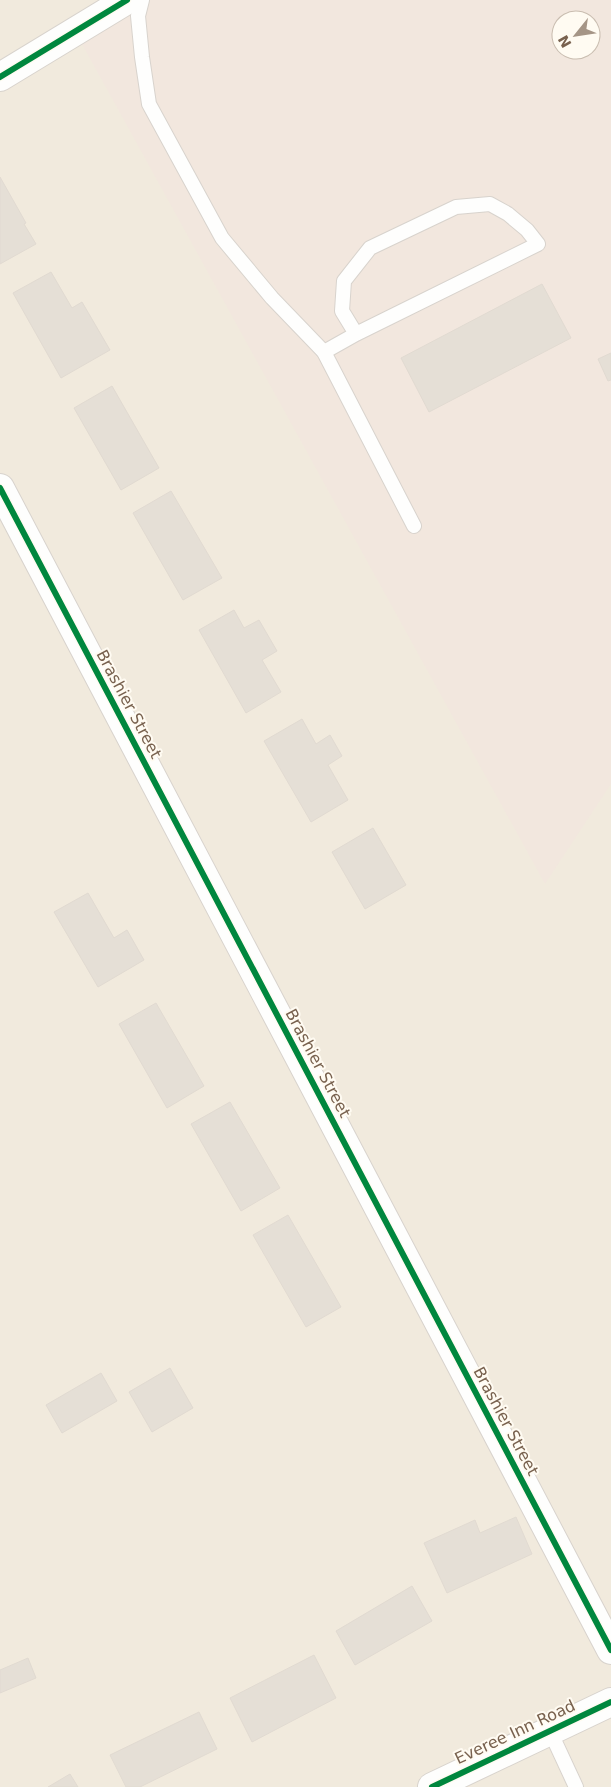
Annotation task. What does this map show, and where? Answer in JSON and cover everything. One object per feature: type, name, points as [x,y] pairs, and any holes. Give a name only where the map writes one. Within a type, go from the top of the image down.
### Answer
[{"type":"street","points":[[0,78],[127,0]]},
{"type":"street","name":"Brashier Street","points":[[0,488],[611,1650]]},
{"type":"street","name":"Everee Inn Road","points":[[432,1787],[611,1702]]},
{"type":"lane","points":[[142,0],[138,16],[149,104],[222,238],[272,298],[324,352],[414,526]]},
{"type":"lane","points":[[324,352],[356,334],[538,244],[527,230],[508,214],[490,204],[456,207],[370,248],[344,281],[342,311],[356,334]]},
{"type":"lane","points":[[550,1731],[576,1787]]},
{"type":"shaded area","points":[[0,0],[611,0],[611,1787],[0,1787]]},
{"type":"shaded area","points":[[147,0],[611,0],[611,784],[545,884],[82,44]]},
{"type":"building","points":[[0,177],[36,244],[0,264]]},
{"type":"building","points":[[51,272],[72,308],[82,302],[110,350],[61,378],[13,293]]},
{"type":"building","points":[[542,284],[571,338],[429,412],[401,358]]},
{"type":"building","points":[[611,353],[611,380],[608,381],[598,359]]},
{"type":"building","points":[[112,386],[159,468],[121,490],[74,408]]},
{"type":"building","points":[[171,491],[222,578],[183,600],[133,513]]},
{"type":"building","points":[[234,610],[244,628],[259,620],[277,651],[262,660],[281,692],[246,713],[199,630]]},
{"type":"building","points":[[302,719],[316,744],[330,735],[342,756],[328,765],[348,800],[311,822],[264,741]]},
{"type":"building","points":[[373,828],[406,885],[365,909],[332,852]]},
{"type":"building","points":[[88,893],[114,938],[127,930],[144,960],[98,987],[54,912]]},
{"type":"building","points":[[156,1003],[204,1086],[167,1108],[119,1024]]},
{"type":"building","points":[[230,1102],[280,1188],[241,1211],[191,1124]]},
{"type":"building","points":[[288,1215],[341,1307],[306,1327],[253,1235]]},
{"type":"building","points":[[170,1368],[193,1408],[152,1432],[129,1392]]},
{"type":"building","points":[[101,1373],[117,1401],[62,1433],[46,1405]]},
{"type":"building","points":[[516,1517],[532,1554],[447,1593],[424,1543],[475,1520],[480,1533]]},
{"type":"building","points":[[412,1586],[432,1621],[355,1665],[336,1631]]},
{"type":"building","points":[[314,1655],[336,1698],[252,1742],[230,1698]]},
{"type":"building","points":[[28,1658],[36,1678],[0,1693],[0,1670]]},
{"type":"building","points":[[199,1712],[217,1749],[140,1787],[126,1787],[110,1755]]},
{"type":"building","points":[[70,1774],[78,1787],[48,1787]]},
{"type":"cycle path","points":[[0,77],[127,0]]},
{"type":"cycle path","points":[[0,488],[611,1650]]},
{"type":"cycle path","points":[[432,1787],[611,1702]]}]
